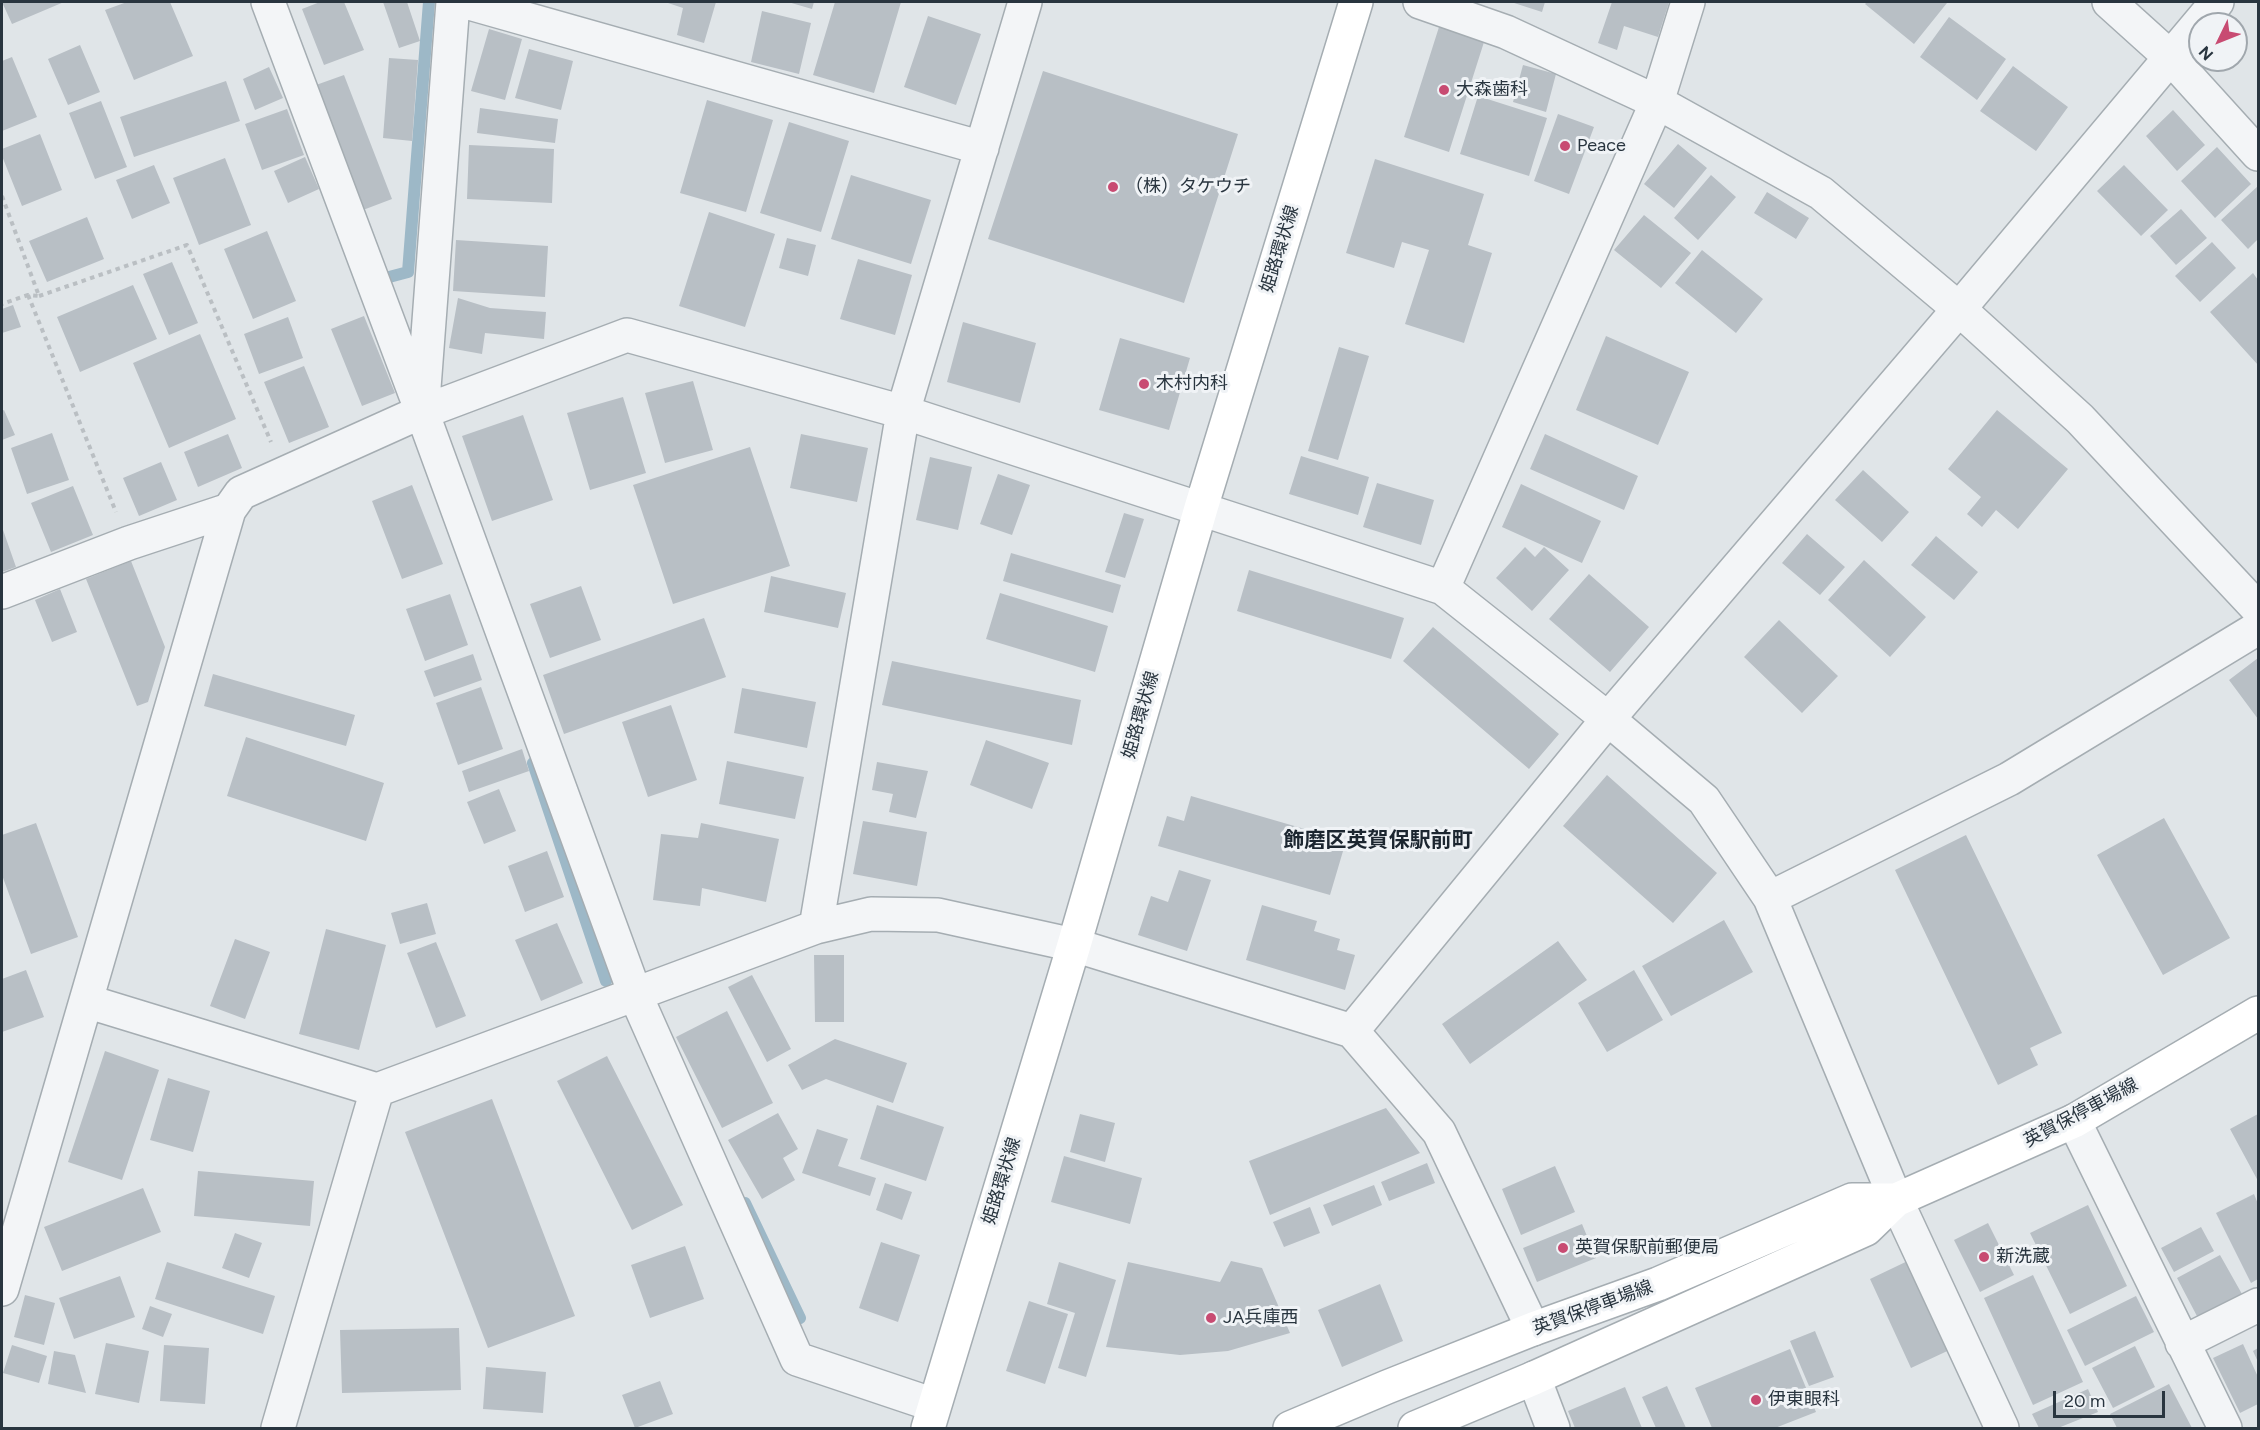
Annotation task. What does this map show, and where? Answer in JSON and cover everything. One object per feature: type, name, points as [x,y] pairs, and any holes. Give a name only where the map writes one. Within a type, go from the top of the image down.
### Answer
[{"type":"main road","name":"姫路環状線","points":[[931,1417],[1074,945],[1201,508],[1356,2]]},
{"type":"main road","name":"英賀保停車場線","points":[[1415,1428],[1534,1378],[1866,1229],[1896,1200],[2074,1121],[2259,1013]]},
{"type":"main road","name":"英賀保停車場線","points":[[1290,1428],[1533,1329],[1658,1284],[1852,1200],[1896,1200]]},
{"type":"street","points":[[268,2],[422,412],[634,994],[797,1359],[931,1417]]},
{"type":"street","points":[[422,412],[453,2]]},
{"type":"street","points":[[466,2],[982,148]]},
{"type":"street","points":[[816,927],[903,412],[1025,2]]},
{"type":"street","points":[[1420,2],[1506,32],[1657,102],[1821,193],[1959,309],[2080,419],[2259,609]]},
{"type":"street","points":[[1443,588],[1657,102],[1688,2]]},
{"type":"street","points":[[2109,2],[2170,57],[2259,154]]},
{"type":"street","points":[[1352,1031],[1608,719],[1959,309],[2217,2]]},
{"type":"street","points":[[2,1289],[229,510],[241,493],[422,412],[627,335],[903,412],[1443,588],[1608,719],[1704,800],[1770,898],[1896,1200],[2002,1428]]},
{"type":"street","points":[[2,592],[129,543],[229,510]]},
{"type":"street","points":[[1770,898],[2009,779],[2259,627]]},
{"type":"street","points":[[86,1001],[377,1090],[816,927],[871,914],[938,915],[1074,945],[1352,1031],[1439,1132],[1533,1329]]},
{"type":"street","points":[[278,1428],[377,1090]]},
{"type":"street","points":[[2074,1121],[2225,1428]]},
{"type":"street","points":[[2182,1343],[2259,1305]]},
{"type":"street","points":[[1534,1378],[1553,1428]]},
{"type":"path","points":[[2,196],[39,296]]},
{"type":"path","points":[[2,304],[28,295],[39,296],[187,245],[284,473]]},
{"type":"path","points":[[28,295],[129,543]]},
{"type":"building","points":[[2,2],[64,2],[12,24]]},
{"type":"building","points":[[127,2],[170,2],[193,56],[134,80],[105,10]]},
{"type":"building","points":[[320,2],[344,2],[364,50],[324,65],[302,9]]},
{"type":"building","points":[[383,2],[407,2],[420,41],[399,48]]},
{"type":"building","points":[[665,2],[716,2],[704,43],[677,35],[683,8]]},
{"type":"building","points":[[788,2],[814,2],[812,9]]},
{"type":"building","points":[[835,2],[901,2],[874,93],[813,75]]},
{"type":"building","points":[[1511,2],[1545,2],[1542,12]]},
{"type":"building","points":[[1612,2],[1669,2],[1658,37],[1624,26],[1617,50],[1598,43]]},
{"type":"building","points":[[1867,2],[1947,3],[1914,44],[1865,4]]},
{"type":"building","points":[[762,11],[811,23],[799,74],[751,62]]},
{"type":"building","points":[[928,16],[981,34],[956,105],[904,87]]},
{"type":"building","points":[[1949,17],[2006,59],[1977,100],[1920,57]]},
{"type":"building","name":"大森歯科","points":[[1439,27],[1484,42],[1449,152],[1404,137]]},
{"type":"building","points":[[489,29],[522,39],[505,100],[471,91]]},
{"type":"building","points":[[80,45],[100,92],[68,105],[48,59]]},
{"type":"building","points":[[529,49],[573,61],[561,110],[515,98]]},
{"type":"building","points":[[12,57],[37,117],[2,131],[2,61]]},
{"type":"building","points":[[389,58],[418,60],[412,141],[383,138]]},
{"type":"building","points":[[1523,65],[1556,74],[1546,112],[1513,102]]},
{"type":"building","points":[[2013,66],[2068,107],[2036,151],[1980,111]]},
{"type":"building","points":[[269,67],[283,98],[255,110],[243,79]]},
{"type":"building","name":"（株）タケウチ","points":[[1043,71],[1238,134],[1184,303],[988,239]]},
{"type":"building","points":[[344,75],[392,199],[363,210],[316,85]]},
{"type":"building","points":[[226,81],[240,121],[134,157],[120,117]]},
{"type":"building","points":[[1478,96],[1547,118],[1529,176],[1460,154]]},
{"type":"building","points":[[707,100],[773,120],[746,212],[680,193]]},
{"type":"building","points":[[101,101],[127,167],[95,179],[69,113]]},
{"type":"building","points":[[480,108],[558,119],[555,143],[477,133]]},
{"type":"building","points":[[287,109],[304,155],[262,170],[245,124]]},
{"type":"building","points":[[2173,110],[2205,145],[2177,171],[2146,136]]},
{"type":"building","points":[[1558,114],[1594,127],[1569,194],[1534,181]]},
{"type":"building","points":[[789,122],[849,141],[821,232],[760,213]]},
{"type":"building","points":[[40,134],[62,190],[22,206],[2,156],[2,149]]},
{"type":"building","points":[[1678,144],[1707,168],[1674,208],[1644,184]]},
{"type":"building","points":[[469,145],[554,149],[552,203],[467,199]]},
{"type":"building","points":[[2217,147],[2251,184],[2215,218],[2181,181]]},
{"type":"building","points":[[305,157],[319,189],[288,203],[274,171]]},
{"type":"building","points":[[225,158],[251,225],[199,245],[173,178]]},
{"type":"building","points":[[1375,159],[1484,194],[1468,245],[1492,253],[1464,343],[1405,324],[1429,250],[1402,242],[1394,268],[1346,253]]},
{"type":"building","points":[[154,165],[170,203],[132,219],[116,180]]},
{"type":"building","points":[[2124,165],[2168,210],[2141,236],[2097,191]]},
{"type":"building","points":[[851,175],[931,200],[911,264],[831,239]]},
{"type":"building","points":[[1711,175],[1736,197],[1698,240],[1674,218]]},
{"type":"building","points":[[2258,186],[2258,239],[2248,249],[2221,220]]},
{"type":"building","points":[[1767,192],[1809,218],[1796,239],[1754,213]]},
{"type":"building","points":[[2181,209],[2207,238],[2176,265],[2150,236]]},
{"type":"building","points":[[709,212],[775,234],[745,327],[679,306]]},
{"type":"building","points":[[1644,215],[1691,253],[1661,288],[1614,250]]},
{"type":"building","points":[[87,217],[104,259],[47,282],[29,241]]},
{"type":"building","points":[[267,231],[296,301],[253,319],[224,249]]},
{"type":"building","points":[[787,238],[816,245],[808,276],[779,268]]},
{"type":"building","points":[[456,240],[548,246],[545,297],[453,291]]},
{"type":"building","points":[[2212,242],[2236,268],[2200,302],[2175,276]]},
{"type":"building","points":[[1702,250],[1763,299],[1736,333],[1675,283]]},
{"type":"building","points":[[858,259],[912,275],[895,335],[840,319]]},
{"type":"building","points":[[172,262],[198,323],[169,335],[143,274]]},
{"type":"building","points":[[2253,273],[2258,280],[2258,365],[2210,312]]},
{"type":"building","points":[[133,285],[157,339],[80,372],[57,317]]},
{"type":"building","points":[[458,298],[490,308],[546,312],[544,339],[485,333],[482,354],[449,348]]},
{"type":"building","points":[[13,305],[21,327],[2,333],[2,309]]},
{"type":"building","points":[[364,316],[395,393],[362,406],[331,329]]},
{"type":"building","points":[[288,317],[303,358],[259,374],[244,334]]},
{"type":"building","points":[[963,322],[1036,343],[1020,403],[947,382]]},
{"type":"building","points":[[200,334],[236,419],[169,448],[133,363]]},
{"type":"building","points":[[1606,336],[1689,372],[1658,445],[1576,410]]},
{"type":"building","name":"木村内科","points":[[1120,338],[1190,358],[1169,430],[1099,410]]},
{"type":"building","points":[[1339,347],[1369,356],[1338,460],[1308,451]]},
{"type":"building","points":[[304,366],[329,427],[289,443],[264,382]]},
{"type":"building","points":[[693,381],[713,450],[665,463],[645,393]]},
{"type":"building","points":[[623,397],[646,473],[590,490],[567,413]]},
{"type":"building","points":[[4,410],[15,435],[2,440],[2,411]]},
{"type":"building","points":[[1997,410],[2068,469],[2018,529],[1996,510],[1982,527],[1967,514],[1981,497],[1948,469]]},
{"type":"building","points":[[523,415],[553,500],[492,521],[462,436]]},
{"type":"building","points":[[52,433],[69,480],[27,494],[11,448]]},
{"type":"building","points":[[228,434],[242,468],[198,487],[184,452]]},
{"type":"building","points":[[801,434],[868,448],[857,502],[790,488]]},
{"type":"building","points":[[1545,434],[1638,476],[1624,510],[1530,469]]},
{"type":"building","points":[[750,447],[790,566],[673,604],[633,485]]},
{"type":"building","points":[[1301,456],[1369,477],[1358,515],[1289,494]]},
{"type":"building","points":[[930,457],[972,467],[958,530],[916,520]]},
{"type":"building","points":[[161,462],[177,500],[139,516],[123,478]]},
{"type":"building","points":[[1863,470],[1909,512],[1882,542],[1835,500]]},
{"type":"building","points":[[998,474],[1030,485],[1012,535],[980,524]]},
{"type":"building","points":[[1377,483],[1434,500],[1421,545],[1363,527]]},
{"type":"building","points":[[1521,484],[1601,521],[1582,563],[1502,527]]},
{"type":"building","points":[[412,485],[443,564],[402,579],[372,501]]},
{"type":"building","points":[[73,486],[93,535],[51,552],[31,503]]},
{"type":"building","points":[[1124,513],[1144,519],[1125,578],[1105,572]]},
{"type":"building","points":[[2,527],[16,567],[2,572]]},
{"type":"building","points":[[1807,534],[1845,567],[1820,595],[1782,563]]},
{"type":"building","points":[[1936,536],[1978,572],[1954,600],[1911,565]]},
{"type":"building","points":[[1525,547],[1535,557],[1544,547],[1569,570],[1532,611],[1496,578]]},
{"type":"building","points":[[1011,553],[1121,585],[1113,613],[1003,581]]},
{"type":"building","points":[[1864,560],[1926,617],[1890,657],[1828,600]]},
{"type":"building","points":[[131,561],[165,647],[148,702],[137,706],[86,579]]},
{"type":"building","points":[[1249,570],[1404,618],[1391,659],[1237,611]]},
{"type":"building","points":[[1589,574],[1649,627],[1610,672],[1549,619]]},
{"type":"building","points":[[771,576],[846,593],[838,628],[764,612]]},
{"type":"building","points":[[581,586],[601,640],[550,658],[530,604]]},
{"type":"building","points":[[60,589],[77,632],[52,642],[35,600]]},
{"type":"building","points":[[1000,593],[1108,626],[1095,672],[986,639]]},
{"type":"building","points":[[450,594],[468,645],[425,661],[406,609]]},
{"type":"building","points":[[704,618],[726,677],[564,734],[543,675]]},
{"type":"building","points":[[1779,620],[1838,676],[1802,713],[1744,657]]},
{"type":"building","points":[[1433,627],[1559,734],[1529,769],[1403,661]]},
{"type":"building","points":[[473,654],[482,680],[434,697],[424,671]]},
{"type":"building","points":[[2258,658],[2258,719],[2229,680]]},
{"type":"building","points":[[892,661],[1081,700],[1072,745],[882,705]]},
{"type":"building","points":[[213,674],[355,715],[346,746],[204,706]]},
{"type":"building","points":[[481,687],[503,749],[458,765],[436,703]]},
{"type":"building","points":[[742,688],[816,702],[807,748],[734,733]]},
{"type":"building","points":[[671,705],[697,780],[648,797],[622,722]]},
{"type":"building","points":[[246,737],[384,783],[366,841],[227,796]]},
{"type":"building","points":[[986,740],[1049,763],[1032,809],[970,785]]},
{"type":"building","points":[[522,749],[529,771],[469,792],[462,771]]},
{"type":"building","points":[[727,761],[804,777],[795,819],[719,804]]},
{"type":"building","points":[[877,762],[928,771],[916,818],[889,812],[893,794],[872,790]]},
{"type":"building","points":[[1607,775],[1717,873],[1673,923],[1563,826]]},
{"type":"building","points":[[499,789],[516,831],[484,844],[467,802]]},
{"type":"building","points":[[1191,796],[1346,841],[1330,895],[1158,846],[1167,816],[1184,821]]},
{"type":"building","points":[[2164,818],[2230,938],[2163,975],[2097,855]]},
{"type":"building","points":[[863,821],[927,832],[917,886],[853,874]]},
{"type":"building","points":[[36,823],[78,937],[31,954],[2,875],[2,835]]},
{"type":"building","points":[[701,823],[779,839],[766,902],[702,888],[700,906],[653,900],[661,834],[698,838]]},
{"type":"building","points":[[1966,835],[2062,1033],[2030,1048],[2038,1065],[1998,1085],[1895,870]]},
{"type":"building","points":[[547,851],[564,897],[525,912],[508,866]]},
{"type":"building","points":[[1179,870],[1211,880],[1187,951],[1138,935],[1151,896],[1168,902]]},
{"type":"building","points":[[427,903],[436,934],[400,944],[391,913]]},
{"type":"building","points":[[1262,905],[1317,921],[1314,931],[1340,939],[1337,950],[1355,955],[1345,990],[1246,960]]},
{"type":"building","points":[[1724,920],[1753,972],[1671,1016],[1642,966]]},
{"type":"building","points":[[557,923],[583,983],[541,1001],[515,940]]},
{"type":"building","points":[[326,929],[386,945],[359,1050],[299,1034]]},
{"type":"building","points":[[235,939],[270,952],[245,1019],[210,1006]]},
{"type":"building","points":[[1558,941],[1587,980],[1470,1064],[1442,1024]]},
{"type":"building","points":[[436,942],[466,1016],[436,1028],[407,953]]},
{"type":"building","points":[[814,955],[844,955],[844,1022],[815,1022]]},
{"type":"building","points":[[26,970],[44,1017],[2,1032],[2,979]]},
{"type":"building","points":[[1634,970],[1663,1020],[1607,1052],[1578,1003]]},
{"type":"building","points":[[752,975],[791,1049],[767,1062],[728,987]]},
{"type":"building","points":[[727,1011],[773,1103],[722,1128],[676,1037]]},
{"type":"building","points":[[835,1039],[907,1063],[893,1103],[826,1079],[802,1090],[788,1065]]},
{"type":"building","points":[[105,1051],[159,1070],[122,1180],[68,1162]]},
{"type":"building","points":[[607,1056],[683,1205],[632,1230],[557,1081]]},
{"type":"building","points":[[168,1078],[210,1091],[193,1152],[150,1140]]},
{"type":"building","points":[[492,1099],[575,1316],[488,1348],[405,1132]]},
{"type":"building","points":[[877,1105],[944,1127],[926,1181],[860,1159]]},
{"type":"building","points":[[1386,1108],[1420,1153],[1270,1215],[1249,1161]]},
{"type":"building","points":[[778,1113],[798,1149],[783,1158],[795,1180],[762,1199],[728,1140]]},
{"type":"building","points":[[1080,1114],[1115,1123],[1105,1162],[1070,1152]]},
{"type":"building","points":[[2258,1114],[2258,1181],[2230,1129]]},
{"type":"building","points":[[817,1129],[848,1139],[838,1166],[876,1178],[870,1196],[802,1173]]},
{"type":"building","points":[[1064,1156],[1142,1178],[1130,1224],[1051,1202]]},
{"type":"building","points":[[1427,1163],[1435,1183],[1389,1201],[1381,1182]]},
{"type":"building","points":[[1555,1166],[1575,1212],[1521,1235],[1502,1189]]},
{"type":"building","points":[[198,1171],[314,1181],[310,1226],[194,1216]]},
{"type":"building","points":[[885,1183],[912,1192],[902,1220],[876,1210]]},
{"type":"building","points":[[1374,1185],[1382,1205],[1332,1226],[1323,1205]]},
{"type":"building","points":[[143,1188],[161,1232],[62,1271],[44,1227]]},
{"type":"building","points":[[2254,1194],[2258,1204],[2258,1279],[2251,1283],[2216,1213]]},
{"type":"building","points":[[2088,1205],[2127,1286],[2070,1314],[2030,1233]]},
{"type":"building","points":[[1310,1207],[1320,1233],[1284,1247],[1273,1222]]},
{"type":"building","name":"新洗蔵","points":[[1988,1223],[2014,1275],[1980,1292],[1954,1240]]},
{"type":"building","points":[[1582,1224],[1596,1258],[1537,1282],[1523,1248]]},
{"type":"building","points":[[2201,1227],[2214,1251],[2174,1272],[2161,1248]]},
{"type":"building","points":[[235,1233],[262,1243],[249,1278],[222,1268]]},
{"type":"building","points":[[881,1242],[920,1255],[898,1322],[859,1308]]},
{"type":"building","points":[[685,1246],[704,1299],[650,1318],[631,1265]]},
{"type":"building","points":[[2220,1255],[2242,1294],[2198,1318],[2177,1278]]},
{"type":"building","points":[[1916,1257],[1958,1346],[1911,1368],[1870,1279]]},
{"type":"building","points":[[1231,1261],[1262,1268],[1290,1333],[1228,1351],[1180,1355],[1106,1347],[1128,1262],[1220,1282]]},
{"type":"building","points":[[167,1262],[275,1296],[263,1334],[155,1299]]},
{"type":"building","points":[[1059,1262],[1116,1280],[1086,1377],[1058,1368],[1075,1313],[1047,1304]]},
{"type":"building","points":[[2033,1275],[2083,1382],[2033,1405],[1984,1298]]},
{"type":"building","points":[[120,1276],[135,1317],[74,1339],[59,1298]]},
{"type":"building","points":[[1380,1284],[1403,1341],[1342,1367],[1318,1310]]},
{"type":"building","points":[[25,1295],[55,1303],[44,1345],[14,1337]]},
{"type":"building","points":[[2136,1296],[2154,1332],[2085,1366],[2067,1330]]},
{"type":"building","points":[[1029,1301],[1068,1314],[1045,1384],[1006,1371]]},
{"type":"building","points":[[150,1306],[172,1314],[163,1337],[142,1329]]},
{"type":"building","points":[[459,1328],[461,1390],[342,1393],[340,1330]]},
{"type":"building","points":[[1815,1331],[1834,1377],[1809,1386],[1790,1341]]},
{"type":"building","points":[[106,1343],[149,1351],[139,1403],[95,1394]]},
{"type":"building","points":[[2243,1344],[2258,1377],[2258,1404],[2240,1413],[2213,1358]]},
{"type":"building","points":[[12,1345],[47,1356],[39,1383],[3,1373]]},
{"type":"building","points":[[164,1345],[209,1348],[205,1404],[160,1401]]},
{"type":"building","points":[[2135,1346],[2155,1387],[2113,1408],[2092,1368]]},
{"type":"building","points":[[2258,1348],[2258,1362],[2253,1351]]},
{"type":"building","name":"伊東眼科","points":[[1790,1349],[1816,1412],[1775,1428],[1712,1428],[1695,1388]]},
{"type":"building","points":[[54,1351],[75,1355],[86,1393],[48,1384]]},
{"type":"building","points":[[486,1367],[546,1372],[543,1413],[483,1409]]},
{"type":"building","points":[[660,1381],[673,1414],[635,1428],[622,1395]]},
{"type":"building","points":[[2169,1384],[2192,1428],[2117,1428],[2110,1414]]},
{"type":"building","points":[[1667,1386],[1686,1428],[1656,1428],[1642,1397]]},
{"type":"building","points":[[1625,1387],[1642,1428],[1575,1428],[1568,1411]]},
{"type":"building","points":[[2088,1389],[2098,1412],[2058,1428],[2039,1428],[2032,1414]]},
{"type":"waterway","points":[[374,281],[408,272],[429,2]]},
{"type":"waterway","points":[[533,763],[606,981]]},
{"type":"waterway","points":[[745,1203],[800,1318]]},
{"type":"place","name":"大森歯科","points":[[1444,90]]},
{"type":"place","name":"Peace","points":[[1565,146]]},
{"type":"place","name":"（株）タケウチ","points":[[1113,187]]},
{"type":"place","name":"木村内科","points":[[1144,384]]},
{"type":"place","name":"英賀保駅前郵便局","points":[[1563,1248]]},
{"type":"place","name":"新洗蔵","points":[[1984,1257]]},
{"type":"place","name":"JA兵庫西","points":[[1211,1318]]},
{"type":"place","name":"伊東眼科","points":[[1756,1400]]},
{"type":"district","name":"飾磨区英賀保駅前町","points":[[1378,841]]}]
